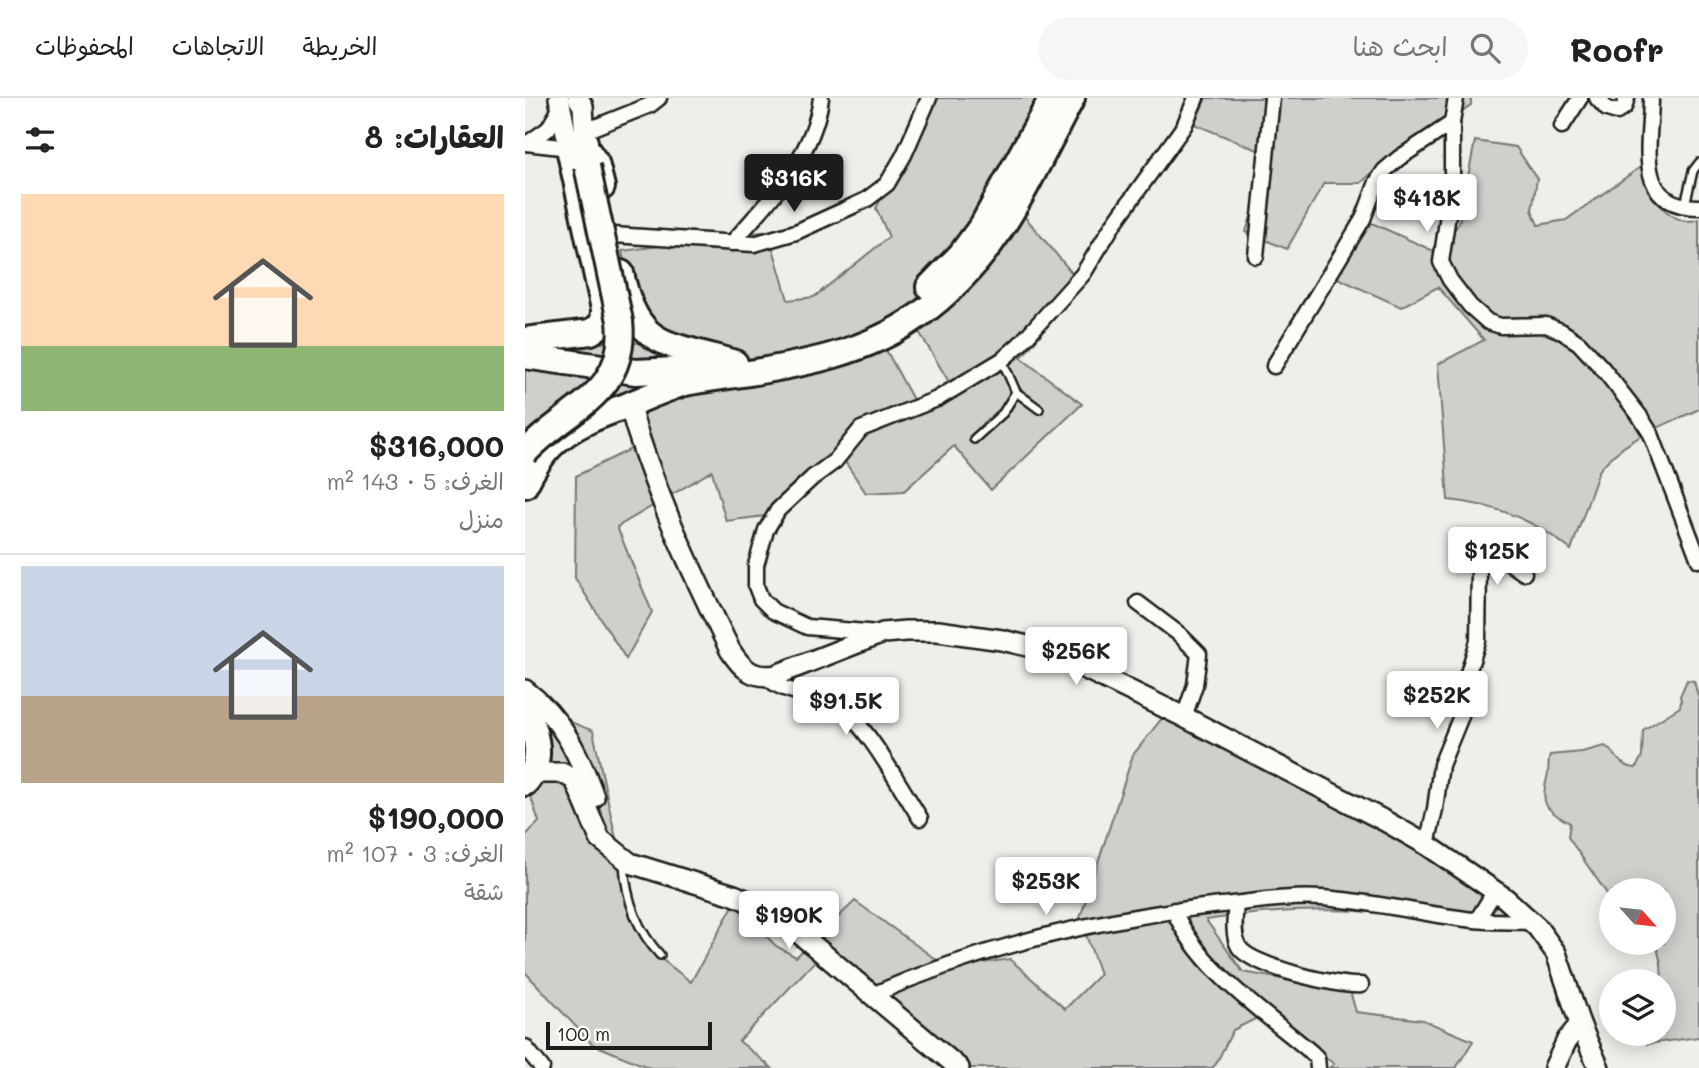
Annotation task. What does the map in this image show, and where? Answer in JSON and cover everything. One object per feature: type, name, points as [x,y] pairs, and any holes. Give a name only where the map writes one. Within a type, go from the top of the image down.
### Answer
[{"type":"highway","points":[[525,485],[539,460],[561,437],[629,404],[668,380],[832,342],[887,319],[923,293],[961,254],[983,224],[1052,98]]},
{"type":"highway","points":[[525,356],[636,372],[687,383],[783,368],[827,358],[888,334],[918,316],[968,273],[995,240],[1072,98]]},
{"type":"highway","points":[[582,147],[586,147],[596,163],[624,291],[631,310],[645,331],[661,341],[735,363]]},
{"type":"highway","points":[[525,340],[591,332],[603,322],[604,309],[582,147]]},
{"type":"highway","points":[[525,453],[592,398],[609,378],[621,345],[620,321],[582,147]]},
{"type":"highway","points":[[604,309],[617,317],[631,310]]},
{"type":"highway","points":[[562,361],[578,368],[592,380],[601,396],[602,415]]},
{"type":"highway","points":[[525,704],[538,749],[538,758],[529,778]]},
{"type":"street","points":[[527,143],[582,147],[659,98]]},
{"type":"street","points":[[731,243],[791,171],[809,141],[821,98]]},
{"type":"street","points":[[613,235],[765,243],[796,232],[866,200],[887,184],[904,155],[929,98]]},
{"type":"street","points":[[1196,98],[1184,126],[1113,225],[1083,274],[1058,304],[1002,360],[937,399],[861,429],[835,461],[812,478],[778,510],[766,530],[756,565],[756,586],[761,599],[773,611],[807,627],[883,633],[938,631],[1036,648],[1065,659],[1184,717],[1385,821],[1427,845],[1495,891],[1532,922],[1550,942],[1599,1068]]},
{"type":"street","points":[[1256,256],[1272,98]]},
{"type":"street","points":[[1456,98],[1452,123],[1452,187],[1441,262],[1450,280],[1470,306],[1489,322],[1501,326],[1546,325],[1562,331],[1579,343],[1603,369],[1651,435],[1699,560]]},
{"type":"street","points":[[1562,127],[1580,98]]},
{"type":"street","points":[[1597,98],[1607,109],[1617,112],[1624,107],[1627,98]]},
{"type":"street","points":[[1651,98],[1647,152],[1656,189],[1668,200],[1692,207]]},
{"type":"street","points":[[574,101],[582,147]]},
{"type":"street","points":[[527,143],[548,128],[574,101]]},
{"type":"street","points":[[1274,366],[1363,219],[1384,171],[1452,123]]},
{"type":"street","points":[[629,404],[645,459],[676,537],[739,665],[750,674],[766,677],[794,669],[883,633]]},
{"type":"street","points":[[1427,845],[1441,765],[1461,716],[1463,689],[1478,640],[1479,568],[1485,556],[1497,554],[1524,573]]},
{"type":"street","points":[[1138,603],[1179,634],[1199,654],[1195,685],[1184,717]]},
{"type":"street","points":[[766,677],[775,686],[818,696],[847,712],[861,727],[920,818]]},
{"type":"street","points":[[525,690],[545,705],[572,741],[620,857]]},
{"type":"street","points":[[529,778],[562,773],[575,780],[600,839],[620,857],[647,870],[734,895],[788,924],[959,1068]]},
{"type":"street","points":[[1477,920],[1495,891]]},
{"type":"street","points":[[872,995],[901,982],[1038,937],[1097,923],[1174,910],[1265,900],[1318,898],[1367,901],[1477,920],[1532,922]]},
{"type":"street","points":[[1236,904],[1238,946],[1250,957],[1297,974],[1349,986],[1361,985]]},
{"type":"street","points":[[1174,910],[1188,938],[1202,954],[1224,978],[1311,1052],[1317,1058],[1318,1068]]},
{"type":"street","points":[[1554,1068],[1567,1040],[1580,1024]]},
{"type":"street","points":[[525,1047],[542,1068]]},
{"type":"lane","points":[[1692,207],[1693,171],[1699,163]]},
{"type":"lane","points":[[1002,360],[1016,392],[1039,409]]},
{"type":"lane","points":[[974,439],[1003,412],[1016,392]]},
{"type":"lane","points":[[620,857],[626,890],[636,919],[650,944],[660,955]]},
{"type":"shaded area","points":[[937,98],[1069,98],[1020,211],[1082,285],[1021,358],[1082,404],[991,490],[954,446],[904,491],[866,493],[841,456],[773,515],[726,521],[712,471],[617,527],[652,612],[626,659],[575,578],[576,476],[635,447],[628,410],[544,461],[525,450],[525,343],[641,343],[622,251],[768,231],[788,300],[814,297],[889,237],[876,208]],"holes":[[[912,320],[952,387],[917,407],[879,337]]]},
{"type":"shaded area","points":[[1206,98],[1471,98],[1471,105],[1374,171],[1361,183],[1324,183],[1287,249],[1246,232],[1270,155],[1194,124]]},
{"type":"shaded area","points":[[1475,141],[1516,147],[1537,179],[1532,210],[1538,225],[1566,220],[1646,163],[1650,187],[1664,209],[1684,220],[1699,219],[1699,409],[1645,434],[1608,460],[1599,471],[1571,550],[1543,530],[1514,515],[1482,505],[1448,500],[1438,364],[1484,340],[1438,287],[1401,307],[1331,275],[1372,223],[1438,253],[1459,223]]},
{"type":"shaded area","points":[[525,678],[545,708],[593,731],[626,896],[659,957],[691,982],[734,904],[776,946],[796,957],[855,901],[948,968],[1010,959],[1065,1009],[1100,974],[1080,918],[1133,755],[1163,717],[1230,740],[1518,905],[1495,930],[1423,917],[1351,911],[1278,912],[1206,920],[1243,972],[1350,991],[1356,1012],[1423,1020],[1473,1041],[1456,1068],[1329,1068],[1334,1064],[1267,1013],[1233,1030],[1212,1068],[962,1068],[816,960],[739,1041],[772,1068],[650,1068],[592,1044],[525,972],[525,836],[539,822],[525,784]]},
{"type":"shaded area","points":[[1687,680],[1694,681],[1699,700],[1699,1037],[1676,1040],[1676,969],[1661,969],[1659,956],[1677,956],[1677,878],[1599,878],[1599,882],[1568,837],[1570,823],[1550,810],[1544,794],[1550,755],[1582,752],[1605,746],[1622,763],[1636,768],[1642,756],[1643,730],[1680,707],[1680,696]]}]
